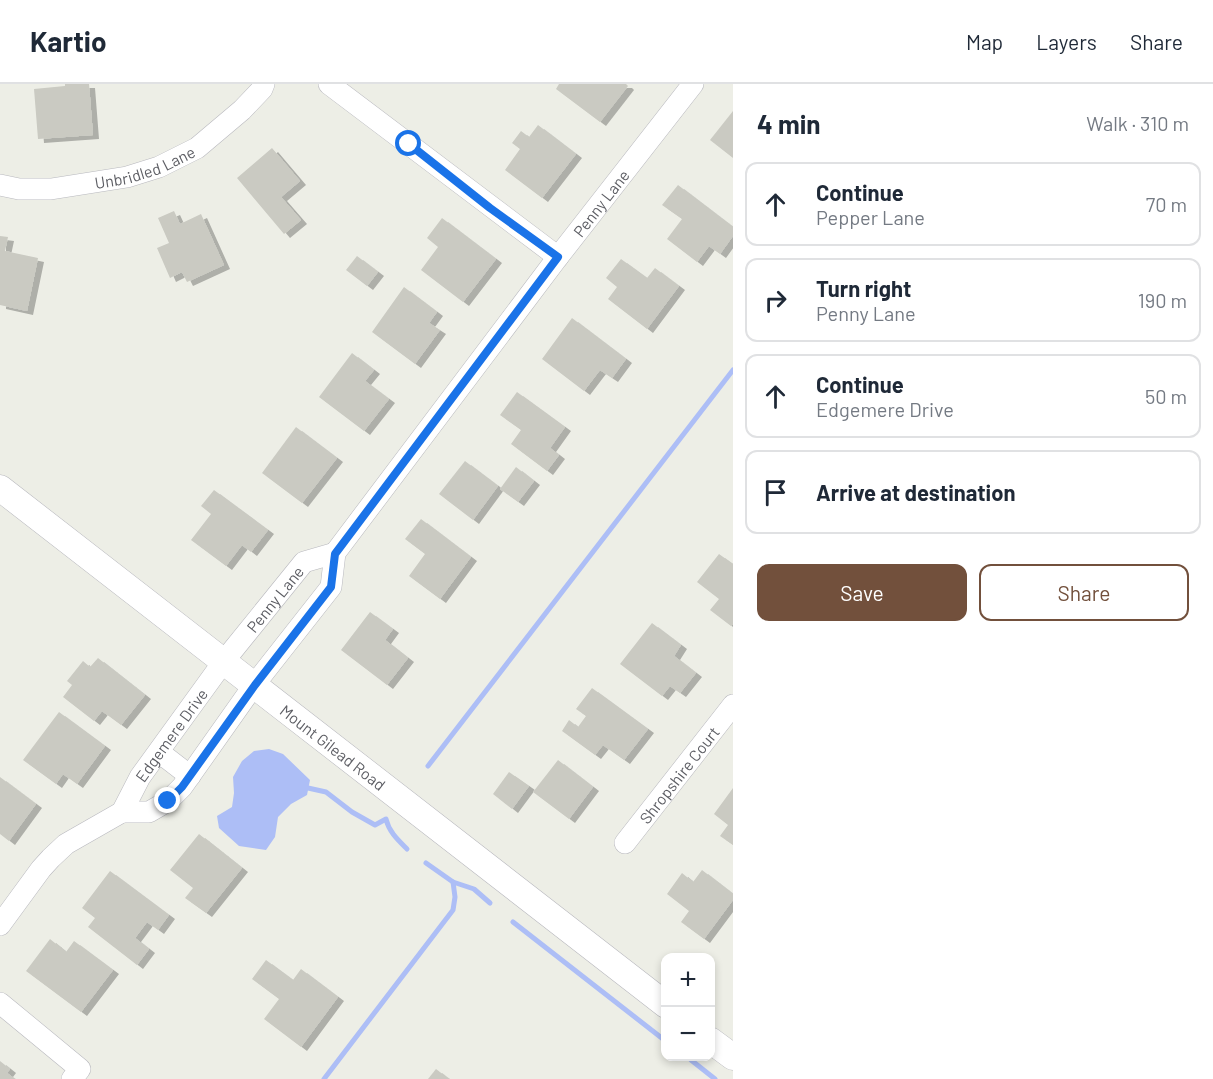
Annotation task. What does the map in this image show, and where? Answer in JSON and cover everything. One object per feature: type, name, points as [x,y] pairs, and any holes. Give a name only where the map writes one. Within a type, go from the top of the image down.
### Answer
[{"type":"street","name":"Unbridled Lane","points":[[0,185],[19,189],[51,189],[127,177],[159,167],[196,148],[242,110],[264,84]]},
{"type":"street","points":[[329,84],[558,257]]},
{"type":"street","name":"Penny Lane","points":[[255,685],[331,587],[335,554],[558,257],[693,84]]},
{"type":"street","name":"Mount Gilead Road","points":[[0,488],[661,1001]]},
{"type":"street","name":"Penny Lane","points":[[224,662],[304,562],[335,554]]},
{"type":"street","name":"Edgemere Drive","points":[[122,812],[140,777],[224,662]]},
{"type":"street","name":"Edgemere Drive","points":[[0,925],[41,869],[66,844],[122,812],[149,812],[168,801],[182,787],[255,685]]},
{"type":"street","name":"Shropshire Court","points":[[625,843],[733,705]]},
{"type":"street","points":[[159,752],[190,776]]},
{"type":"street","points":[[0,1002],[76,1074]]},
{"type":"street","points":[[715,1043],[733,1057]]},
{"type":"water","points":[[269,749],[283,754],[310,780],[307,795],[291,804],[278,817],[275,837],[266,850],[239,846],[219,828],[217,816],[232,807],[233,777],[242,761],[254,751]]},
{"type":"building","points":[[65,84],[89,84],[93,135],[38,139],[34,89],[65,86]]},
{"type":"building","points":[[559,84],[626,84],[628,86],[600,122],[556,89]]},
{"type":"building","points":[[733,111],[733,158],[710,140]]},
{"type":"building","points":[[538,125],[576,154],[542,198],[505,170],[520,149],[512,143],[521,131],[529,137]]},
{"type":"building","points":[[272,148],[300,181],[281,197],[301,220],[284,234],[237,178]]},
{"type":"building","points":[[678,185],[733,227],[733,236],[720,254],[709,246],[697,262],[667,239],[682,219],[662,205]]},
{"type":"building","points":[[174,211],[180,224],[201,214],[224,265],[187,282],[182,272],[170,278],[157,248],[169,243],[158,218]]},
{"type":"building","points":[[442,218],[496,259],[463,302],[421,270],[438,247],[427,238]]},
{"type":"building","points":[[0,236],[8,237],[5,251],[38,258],[27,311],[0,305]]},
{"type":"building","points":[[357,256],[378,272],[367,286],[346,270]]},
{"type":"building","points":[[621,259],[647,278],[655,268],[679,286],[647,329],[608,299],[617,287],[606,278]]},
{"type":"building","points":[[404,287],[437,312],[429,323],[440,330],[415,364],[372,332]]},
{"type":"building","points":[[572,318],[626,359],[612,378],[600,370],[584,391],[542,359]]},
{"type":"building","points":[[352,353],[374,370],[365,381],[389,399],[364,431],[319,397]]},
{"type":"building","points":[[517,392],[565,427],[550,448],[559,455],[547,471],[511,444],[521,430],[500,415]]},
{"type":"building","points":[[296,427],[337,458],[302,503],[262,473]]},
{"type":"building","points":[[465,461],[498,486],[473,520],[439,494]]},
{"type":"building","points":[[516,467],[534,481],[518,502],[500,489]]},
{"type":"building","points":[[214,490],[268,530],[251,552],[242,545],[226,566],[191,540],[211,514],[201,506]]},
{"type":"building","points":[[421,519],[471,557],[440,599],[409,576],[425,554],[405,539]]},
{"type":"building","points":[[719,554],[733,564],[733,624],[731,626],[710,610],[719,599],[697,582]]},
{"type":"building","points":[[370,612],[393,629],[385,640],[408,658],[387,685],[341,650]]},
{"type":"building","points":[[652,623],[681,645],[674,656],[696,673],[680,693],[670,686],[662,696],[620,664]]},
{"type":"building","points":[[98,658],[145,695],[121,725],[102,711],[94,721],[63,697],[72,685],[67,681],[83,661],[90,667]]},
{"type":"building","points":[[592,688],[648,729],[624,760],[603,745],[595,755],[562,731],[569,720],[578,727],[586,716],[576,709]]},
{"type":"building","points":[[59,712],[105,746],[77,784],[63,774],[56,784],[23,760]]},
{"type":"building","points":[[558,760],[593,787],[569,819],[533,792]]},
{"type":"building","points":[[509,772],[529,786],[512,809],[493,794]]},
{"type":"building","points":[[0,777],[36,804],[9,841],[0,834]]},
{"type":"building","points":[[733,788],[733,845],[720,836],[728,825],[714,814]]},
{"type":"building","points":[[199,834],[242,868],[206,913],[185,898],[193,888],[170,870]]},
{"type":"building","points":[[702,870],[733,894],[733,900],[704,939],[681,922],[689,911],[667,894],[682,873],[693,882]]},
{"type":"building","points":[[110,871],[169,915],[158,930],[147,922],[135,938],[149,949],[137,965],[88,927],[95,918],[82,908]]},
{"type":"building","points":[[50,939],[66,952],[74,941],[113,970],[81,1012],[26,971]]},
{"type":"building","points":[[266,960],[293,980],[301,969],[338,997],[301,1047],[264,1019],[279,999],[252,979]]},
{"type":"building","points":[[0,1061],[10,1069],[7,1073],[15,1079],[0,1079]]},
{"type":"building","points":[[436,1069],[449,1079],[428,1079]]},
{"type":"waterway","points":[[428,766],[733,370]]},
{"type":"waterway","points":[[308,788],[326,792],[352,812],[375,825],[386,819],[392,832],[407,849]]},
{"type":"waterway","points":[[426,863],[453,882],[474,889],[490,903]]},
{"type":"waterway","points":[[324,1079],[453,910],[455,897],[453,882]]},
{"type":"waterway","points":[[513,922],[661,1037]]},
{"type":"waterway","points":[[692,1061],[715,1079]]},
{"type":"route","points":[[168,801],[182,787],[255,685],[331,587],[335,554],[558,257],[490,208],[409,144]]}]
